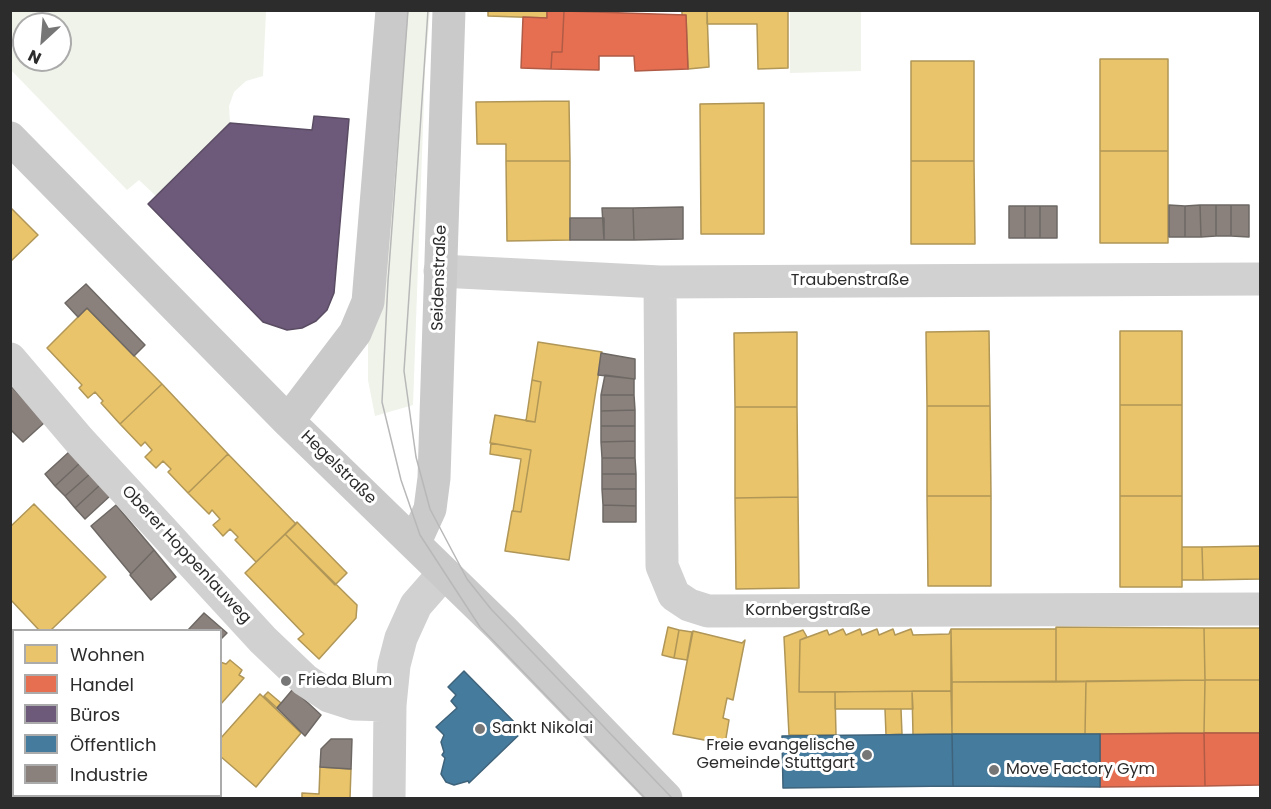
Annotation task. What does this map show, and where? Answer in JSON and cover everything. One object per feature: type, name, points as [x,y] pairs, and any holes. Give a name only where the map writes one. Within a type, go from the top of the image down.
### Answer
[{"type":"street","points":[[288,421],[355,333],[368,302],[392,10]]},
{"type":"street","name":"Seidenstraße","points":[[415,542],[430,509],[434,477],[449,10]]},
{"type":"street","name":"Hegelstraße","points":[[10,138],[288,421],[415,542],[666,798]]},
{"type":"street","name":"Traubenstraße","points":[[440,271],[660,282],[1260,279]]},
{"type":"street","name":"Kornbergstraße","points":[[660,282],[662,566],[674,595],[689,605],[708,611],[1260,609]]},
{"type":"street","name":"Oberer Hoppenlauweg","points":[[10,358],[79,440],[263,640],[305,680],[329,696],[354,704],[390,705]]},
{"type":"street","points":[[389,798],[390,705],[394,665],[401,638],[416,605],[444,573]]},
{"type":"shaded area","points":[[11,11],[266,11],[263,76],[246,81],[234,92],[229,106],[230,123],[157,197],[139,180],[127,190],[13,72],[72,72],[72,12],[12,12],[12,71]]},
{"type":"shaded area","points":[[394,11],[430,11],[425,70],[413,405],[375,416],[368,380],[368,322]]},
{"type":"shaded area","points":[[790,11],[861,11],[861,71],[790,73]]},
{"type":"building: Wohnen","points":[[488,10],[547,10],[547,18],[488,16]]},
{"type":"building: Wohnen","points":[[682,10],[707,10],[709,67],[688,69],[686,15],[682,16]]},
{"type":"building: Wohnen","points":[[707,10],[788,10],[788,68],[758,69],[757,24],[707,24]]},
{"type":"building: Wohnen","points":[[1100,59],[1168,59],[1168,151],[1100,151]]},
{"type":"building: Wohnen","points":[[911,61],[974,61],[974,161],[911,161]]},
{"type":"building: Wohnen","points":[[569,101],[570,161],[506,161],[506,144],[477,144],[476,102]]},
{"type":"building: Wohnen","points":[[764,103],[764,234],[701,234],[700,104]]},
{"type":"building: Wohnen","points":[[1100,151],[1168,151],[1168,243],[1100,243]]},
{"type":"building: Wohnen","points":[[506,161],[570,161],[570,240],[507,241]]},
{"type":"building: Wohnen","points":[[911,161],[974,161],[975,244],[911,244]]},
{"type":"building: Wohnen","points":[[10,207],[38,235],[10,262]]},
{"type":"building: Wohnen","points":[[87,308],[162,384],[120,424],[101,403],[103,401],[95,392],[88,398],[79,388],[82,385],[47,348]]},
{"type":"building: Wohnen","points":[[989,331],[990,406],[927,406],[926,332]]},
{"type":"building: Wohnen","points":[[1120,331],[1182,331],[1182,405],[1120,405]]},
{"type":"building: Wohnen","points":[[797,332],[797,407],[735,407],[734,333]]},
{"type":"building: Wohnen","points":[[538,342],[602,352],[569,560],[505,551],[512,511],[521,512],[531,450],[490,443],[495,415],[535,422],[541,382],[532,380]]},
{"type":"building: Wohnen","points":[[532,380],[541,382],[535,422],[526,421]]},
{"type":"building: Wohnen","points":[[162,384],[228,454],[188,493],[168,472],[171,469],[163,461],[156,468],[145,457],[152,450],[145,442],[141,446],[120,424]]},
{"type":"building: Wohnen","points":[[1120,405],[1182,405],[1182,496],[1120,496]]},
{"type":"building: Wohnen","points":[[927,406],[990,406],[991,496],[927,496]]},
{"type":"building: Wohnen","points":[[735,407],[797,407],[798,497],[735,498]]},
{"type":"building: Wohnen","points":[[491,443],[531,450],[521,512],[513,511],[521,459],[490,454]]},
{"type":"building: Wohnen","points":[[228,454],[296,524],[256,562],[235,540],[238,537],[230,529],[223,536],[213,525],[220,519],[212,510],[209,514],[188,493]]},
{"type":"building: Wohnen","points":[[927,496],[991,496],[991,586],[928,586]]},
{"type":"building: Wohnen","points":[[1120,496],[1182,496],[1182,587],[1120,587]]},
{"type":"building: Wohnen","points":[[798,497],[799,588],[736,589],[735,498]]},
{"type":"building: Wohnen","points":[[34,504],[106,577],[52,629],[38,629],[10,599],[10,527]]},
{"type":"building: Wohnen","points":[[297,522],[347,573],[335,585],[285,534]]},
{"type":"building: Wohnen","points":[[285,534],[357,605],[356,618],[319,659],[298,639],[304,634],[245,573]]},
{"type":"building: Wohnen","points":[[1260,546],[1260,579],[1203,580],[1202,547]]},
{"type":"building: Wohnen","points":[[1182,547],[1202,547],[1203,580],[1182,580]]},
{"type":"building: Wohnen","points":[[668,627],[679,630],[674,658],[662,655]]},
{"type":"building: Wohnen","points":[[1056,627],[1204,628],[1205,680],[1056,682]]},
{"type":"building: Wohnen","points":[[1204,628],[1260,628],[1260,680],[1205,680]]},
{"type":"building: Wohnen","points":[[843,629],[846,635],[860,629],[862,635],[877,629],[879,635],[893,629],[895,635],[911,629],[913,635],[949,634],[951,629],[951,691],[799,692],[800,640],[827,630],[829,635]]},
{"type":"building: Wohnen","points":[[951,629],[1056,629],[1056,682],[952,682]]},
{"type":"building: Wohnen","points":[[679,630],[692,632],[687,660],[674,658]]},
{"type":"building: Wohnen","points":[[803,630],[807,637],[800,640],[799,692],[835,692],[836,735],[789,735],[784,637]]},
{"type":"building: Wohnen","points":[[693,631],[742,643],[745,640],[733,700],[727,698],[723,718],[729,720],[725,744],[673,734]]},
{"type":"building: Wohnen","points":[[230,660],[242,670],[239,675],[244,678],[222,703],[222,663],[226,664]]},
{"type":"building: Wohnen","points":[[1205,680],[1260,680],[1260,733],[1204,733]]},
{"type":"building: Wohnen","points":[[1205,680],[1204,733],[1085,734],[1086,681]]},
{"type":"building: Wohnen","points":[[1086,681],[1085,734],[952,734],[952,682]]},
{"type":"building: Wohnen","points":[[912,691],[951,691],[952,734],[913,735]]},
{"type":"building: Wohnen","points":[[912,691],[913,709],[835,709],[835,692]]},
{"type":"building: Wohnen","points":[[268,692],[281,703],[277,708],[264,696]]},
{"type":"building: Wohnen","points":[[260,694],[301,733],[256,787],[222,758],[222,737]]},
{"type":"building: Wohnen","points":[[885,709],[901,709],[902,734],[886,735]]},
{"type":"building: Wohnen","points":[[12,730],[12,770],[10,768],[10,731]]},
{"type":"building: Wohnen","points":[[320,767],[351,769],[350,798],[302,798],[302,793],[319,794]]},
{"type":"building: Handel","points":[[547,11],[564,11],[562,52],[552,52],[551,69],[521,68],[523,17],[547,18]]},
{"type":"building: Handel","points":[[564,11],[686,15],[688,69],[635,71],[634,56],[599,56],[599,70],[551,69],[552,52],[562,52]]},
{"type":"building: Handel","points":[[1204,733],[1260,733],[1260,785],[1205,786]]},
{"type":"building: Handel","points":[[1204,733],[1205,786],[1100,787],[1100,734]]},
{"type":"building: Büros","points":[[314,116],[349,119],[334,293],[327,310],[316,321],[302,328],[287,330],[263,322],[148,204],[230,123],[312,130]]},
{"type":"building: Öffentlich","name":"Sankt Nikolai","points":[[464,671],[523,731],[469,783],[468,781],[454,785],[446,782],[441,774],[445,758],[442,755],[444,752],[441,742],[444,735],[436,727],[457,708],[451,701],[456,695],[448,687]]},
{"type":"building: Öffentlich","name":"Freie evangelische Gemeinde Stuttgart","points":[[952,734],[953,786],[783,788],[782,736]]},
{"type":"building: Öffentlich","points":[[952,734],[1100,734],[1100,787],[953,786]]},
{"type":"building: Industrie","points":[[1169,205],[1185,206],[1185,237],[1169,237]]},
{"type":"building: Industrie","points":[[1200,205],[1201,237],[1185,237],[1185,206]]},
{"type":"building: Industrie","points":[[1200,205],[1216,205],[1216,236],[1201,237]]},
{"type":"building: Industrie","points":[[1216,205],[1231,205],[1231,236],[1216,236]]},
{"type":"building: Industrie","points":[[1231,205],[1249,205],[1249,237],[1231,236]]},
{"type":"building: Industrie","points":[[1009,206],[1025,206],[1025,238],[1009,238]]},
{"type":"building: Industrie","points":[[1025,206],[1040,206],[1040,238],[1025,238]]},
{"type":"building: Industrie","points":[[1040,206],[1057,206],[1057,238],[1040,238]]},
{"type":"building: Industrie","points":[[683,207],[683,239],[634,240],[633,208]]},
{"type":"building: Industrie","points":[[602,208],[633,208],[634,240],[604,240]]},
{"type":"building: Industrie","points":[[570,218],[604,218],[604,240],[570,240]]},
{"type":"building: Industrie","points":[[86,284],[145,345],[134,356],[87,308],[78,317],[65,303]]},
{"type":"building: Industrie","points":[[601,353],[635,359],[635,379],[598,375]]},
{"type":"building: Industrie","points":[[605,375],[634,379],[634,395],[601,395]]},
{"type":"building: Industrie","points":[[10,385],[45,422],[23,442],[10,429]]},
{"type":"building: Industrie","points":[[601,395],[634,395],[635,410],[601,411]]},
{"type":"building: Industrie","points":[[635,410],[635,426],[601,426],[601,411]]},
{"type":"building: Industrie","points":[[601,426],[635,426],[635,441],[601,442]]},
{"type":"building: Industrie","points":[[635,441],[635,458],[602,458],[601,442]]},
{"type":"building: Industrie","points":[[69,452],[80,463],[55,486],[45,474]]},
{"type":"building: Industrie","points":[[602,458],[635,458],[636,474],[602,474]]},
{"type":"building: Industrie","points":[[80,463],[90,474],[65,496],[55,486]]},
{"type":"building: Industrie","points":[[90,474],[100,485],[75,508],[65,496]]},
{"type":"building: Industrie","points":[[602,474],[636,474],[636,489],[602,489]]},
{"type":"building: Industrie","points":[[100,485],[110,496],[85,519],[75,508]]},
{"type":"building: Industrie","points":[[602,489],[636,489],[636,506],[603,505]]},
{"type":"building: Industrie","points":[[116,505],[154,550],[131,574],[91,526]]},
{"type":"building: Industrie","points":[[603,505],[636,506],[636,522],[603,522]]},
{"type":"building: Industrie","points":[[154,550],[176,577],[151,600],[130,575]]},
{"type":"building: Industrie","points":[[204,613],[227,633],[222,638],[222,629],[189,629]]},
{"type":"building: Industrie","points":[[293,689],[321,715],[305,736],[277,708]]},
{"type":"building: Industrie","points":[[331,739],[352,739],[351,769],[320,767],[321,749]]},
{"type":"tram line","points":[[408,10],[388,281],[382,402],[401,480],[420,535],[480,627],[645,798]]},
{"type":"tram line","points":[[428,10],[404,371],[416,457],[430,509],[467,579],[491,609],[672,798]]},
{"type":"place","name":"Frieda Blum","points":[[286,681]]},
{"type":"place","name":"Sankt Nikolai","points":[[480,729]]},
{"type":"place","name":"Freie evangelische Gemeinde Stuttgart","points":[[867,755]]},
{"type":"place","name":"Move Factory Gym","points":[[994,770]]}]
